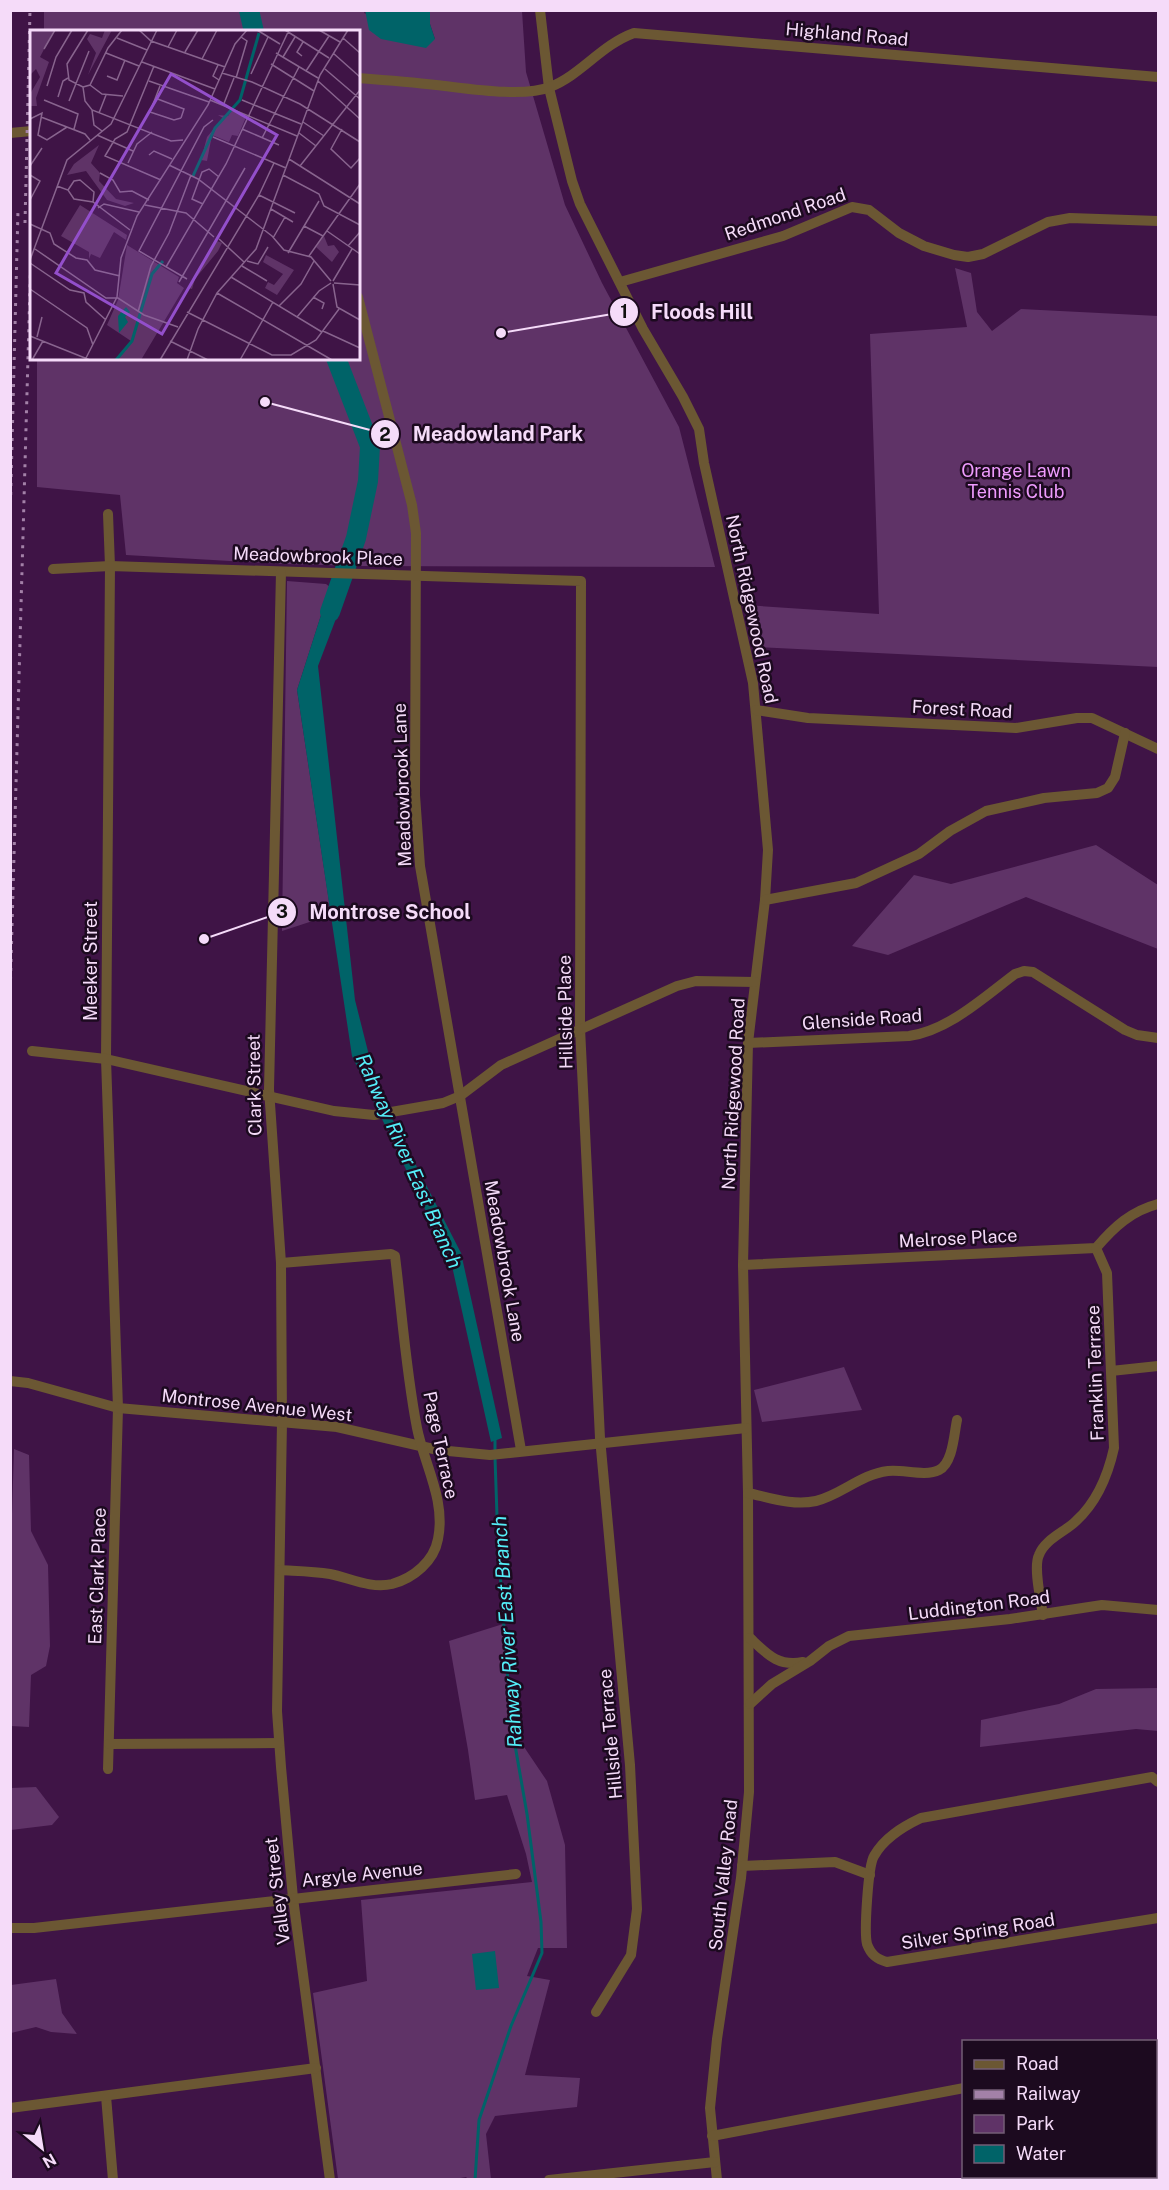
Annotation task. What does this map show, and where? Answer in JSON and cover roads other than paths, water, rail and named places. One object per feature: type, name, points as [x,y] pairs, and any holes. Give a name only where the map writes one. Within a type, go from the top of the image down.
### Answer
[{"type":"street","name":"North Ridgewood Road","points":[[540,10],[549,88],[580,204],[643,329],[699,429],[704,463],[753,683],[768,850],[765,900],[748,1043],[743,1265],[749,1572]]},
{"type":"street","name":"Highland Road","points":[[549,88],[563,81],[608,46],[634,33],[1158,77]]},
{"type":"street","points":[[360,78],[518,92],[549,88]]},
{"type":"street","points":[[10,133],[30,131]]},
{"type":"street","name":"Redmond Road","points":[[620,282],[783,236],[852,207],[869,210],[916,243],[968,257],[983,254],[1048,222],[1070,218],[1158,221]]},
{"type":"street","name":"Meadowbrook Lane","points":[[360,305],[412,506],[416,533],[415,795],[418,848],[424,897],[521,1450]]},
{"type":"street","name":"Meeker Street","points":[[108,514],[110,566],[106,1059],[118,1408]]},
{"type":"street","name":"Meadowbrook Place","points":[[53,569],[110,566],[581,581]]},
{"type":"street","name":"Clark Street","points":[[279,1596],[282,1422],[281,1263],[269,1096],[281,572]]},
{"type":"street","name":"Hillside Place","points":[[581,581],[580,1028],[601,1443]]},
{"type":"street","name":"Forest Road","points":[[756,710],[808,718],[1016,728],[1077,718],[1092,718],[1158,750]]},
{"type":"street","points":[[765,900],[856,883],[919,854],[950,831],[986,811],[1044,798],[1097,793],[1107,788],[1115,777],[1125,734]]},
{"type":"street","name":"Glenside Road","points":[[748,1043],[927,1034],[961,1014],[1015,974],[1024,971],[1033,972],[1125,1030],[1137,1035],[1158,1038]]},
{"type":"street","points":[[32,1051],[106,1059],[334,1111],[375,1115],[443,1103],[460,1096],[501,1065],[677,986],[696,981],[755,982]]},
{"type":"street","points":[[1096,1248],[1120,1222],[1143,1208],[1158,1204]]},
{"type":"street","name":"Melrose Place","points":[[743,1265],[1096,1248]]},
{"type":"street","name":"Franklin Terrace","points":[[1043,1615],[1037,1568],[1038,1555],[1047,1544],[1077,1520],[1098,1494],[1114,1448],[1107,1273],[1096,1248]]},
{"type":"street","name":"Page Terrace","points":[[280,1570],[328,1574],[376,1586],[392,1584],[408,1578],[432,1555],[438,1539],[440,1524],[431,1472],[417,1428],[395,1256],[391,1254],[281,1263]]},
{"type":"street","points":[[1112,1371],[1158,1366]]},
{"type":"street","name":"Montrose Avenue West","points":[[13,1381],[118,1408],[337,1427],[422,1447],[490,1455],[746,1428]]},
{"type":"street","name":"East Clark Place","points":[[108,1768],[118,1408]]},
{"type":"street","points":[[748,1493],[792,1503],[817,1500],[868,1476],[888,1471],[931,1472],[940,1470],[949,1458],[957,1420]]},
{"type":"street","name":"Hillside Terrace","points":[[596,2012],[631,1955],[637,1909],[630,1766],[601,1443]]},
{"type":"street","name":"South Valley Road","points":[[717,2180],[710,2108],[712,2083],[742,1866],[749,1792],[749,1572]]},
{"type":"street","name":"Valley Street","points":[[279,1596],[277,1711],[279,1743],[293,1898],[330,2180]]},
{"type":"street","name":"Luddington Road","points":[[750,1704],[772,1684],[849,1636],[1043,1615],[1102,1605],[1158,1610]]},
{"type":"street","points":[[750,1638],[769,1656],[790,1665],[810,1661]]},
{"type":"street","points":[[109,1744],[279,1743]]},
{"type":"street","name":"Silver Spring Road","points":[[1158,1782],[1152,1777],[921,1818],[892,1835],[880,1846],[872,1859],[866,1929],[867,1943],[872,1953],[877,1959],[887,1962],[1158,1918]]},
{"type":"street","points":[[742,1866],[835,1862],[870,1875]]},
{"type":"street","name":"Argyle Avenue","points":[[10,1928],[34,1928],[516,1874]]},
{"type":"street","name":"Argyle Avenue","points":[[10,1935],[34,1928]]},
{"type":"street","points":[[10,2109],[316,2068]]},
{"type":"street","points":[[712,2136],[962,2088]]},
{"type":"street","points":[[106,2096],[113,2180]]},
{"type":"street","points":[[549,2180],[715,2162]]},
{"type":"water","points":[[365,10],[430,11],[430,24],[435,39],[426,48],[381,39],[369,30]]},
{"type":"water","points":[[330,587],[348,587],[318,666],[355,1000],[378,1091],[461,1253],[502,1438],[491,1442],[452,1266],[352,1056],[297,690]]},
{"type":"water","points":[[495,1951],[499,1988],[476,1990],[472,1954]]},
{"type":"waterway","name":"Rahway River East Branch","points":[[249,10],[254,30]]},
{"type":"waterway","name":"Rahway River East Branch","points":[[330,612],[356,538],[368,481],[370,446],[337,360]]},
{"type":"waterway","name":"Rahway River East Branch","points":[[495,1437],[495,1451]]},
{"type":"waterway","name":"Rahway River East Branch","points":[[475,2180],[479,2120],[511,2026],[542,1953],[541,1922],[527,1814],[511,1722],[498,1545],[495,1458]]},
{"type":"railway","points":[[25,223],[30,10]]},
{"type":"railway","points":[[10,522],[18,210]]},
{"type":"railway","points":[[10,998],[30,286]]},
{"type":"place","name":"Floods Hill","points":[[501,333]]},
{"type":"place","name":"Meadowland Park","points":[[265,402]]},
{"type":"place","name":"Montrose School","points":[[204,939]]},
{"type":"park label","name":"Orange Lawn Tennis Club","points":[[1016,480]]}]
